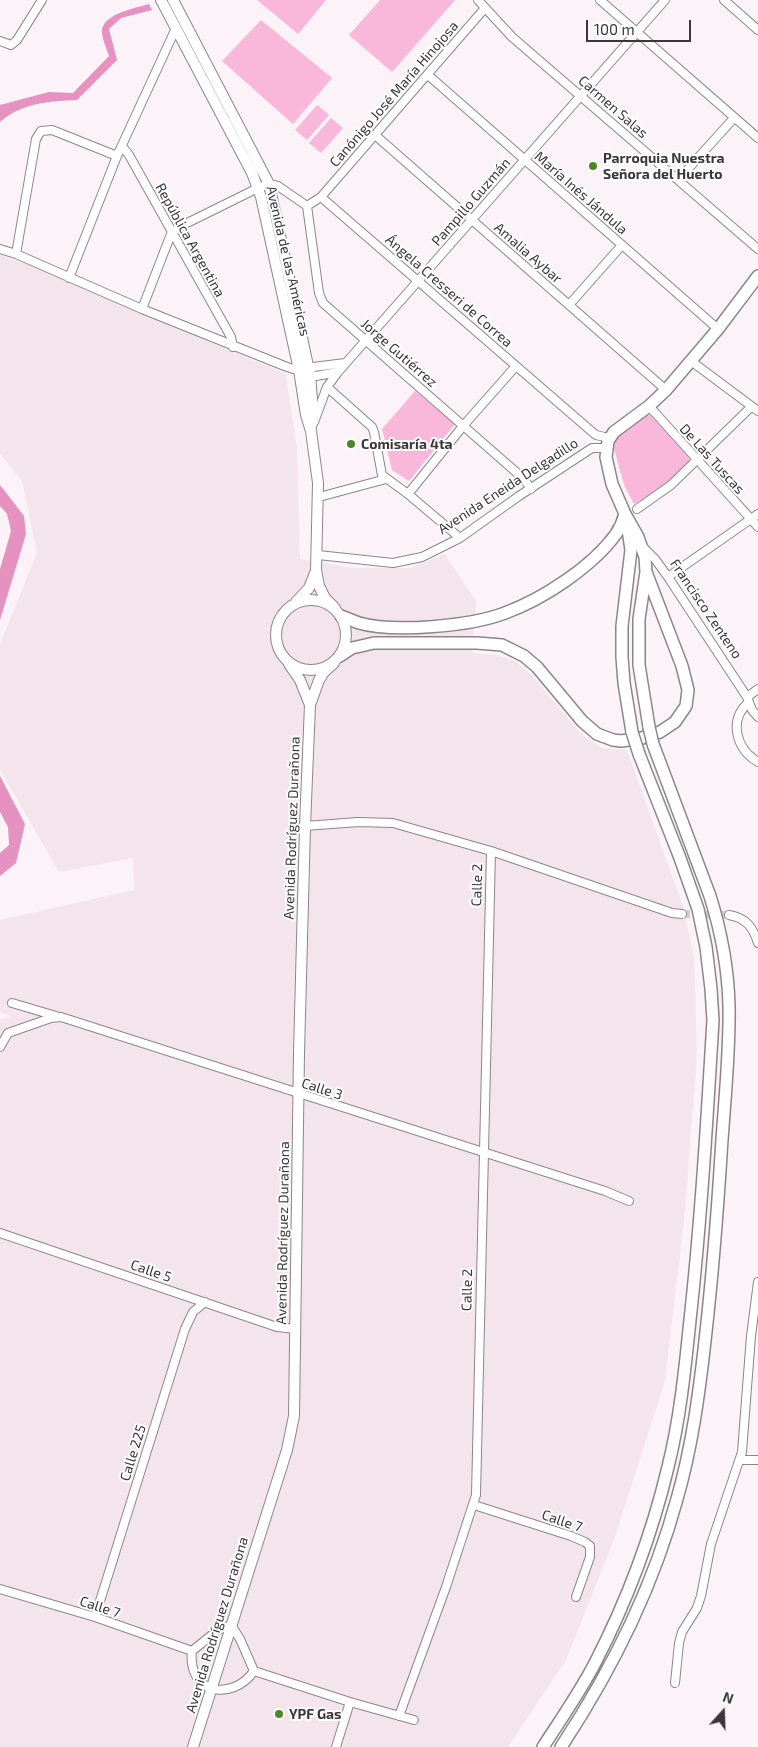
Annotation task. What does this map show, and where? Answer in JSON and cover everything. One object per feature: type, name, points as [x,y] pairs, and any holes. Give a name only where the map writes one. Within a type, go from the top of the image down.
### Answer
[{"type":"main road","points":[[163,5],[173,0]]},
{"type":"main road","name":"Avenida de las Américas","points":[[173,0],[269,184],[306,371],[306,415],[311,430],[318,497],[318,555],[316,570]]},
{"type":"main road","name":"Avenida de las Américas","points":[[163,5],[252,173],[258,188],[306,371]]},
{"type":"main road","name":"Avenida Eneida Delgadillo","points":[[608,443],[619,427],[649,406],[666,390],[718,329],[758,276]]},
{"type":"main road","points":[[561,1747],[624,1640],[655,1566],[678,1497],[692,1436],[698,1399],[716,1230],[729,1037],[726,967],[718,926],[710,896],[653,744],[649,727],[639,665],[639,619],[646,572],[645,557],[642,546],[618,498],[610,475],[606,457],[608,443]]},
{"type":"main road","points":[[310,705],[300,680],[276,643],[277,624],[288,608],[296,603],[316,600],[326,603],[359,623],[375,626],[453,625],[486,619],[532,601],[585,566],[616,535],[625,514]]},
{"type":"main road","points":[[543,1747],[594,1663],[623,1602],[646,1542],[662,1490],[677,1427],[698,1254],[713,1020],[711,989],[706,947],[698,909],[632,732],[622,657],[622,626],[631,550],[625,514]]},
{"type":"main road","points":[[310,705],[319,680],[337,659],[346,644],[347,634],[345,625],[338,612],[322,593],[316,570]]},
{"type":"main road","points":[[296,603],[309,588],[316,570]]},
{"type":"main road","points":[[285,659],[294,666],[304,670],[314,670],[324,668],[352,648],[374,643],[477,643],[502,645],[524,656],[537,667],[582,720],[597,734],[612,740],[621,741],[642,738],[660,732],[675,722],[686,706],[688,690],[682,666],[646,572]]},
{"type":"main road","name":"Avenida Rodríguez Durañona","points":[[193,1747],[290,1440],[294,1416],[298,1094],[310,705]]},
{"type":"street","points":[[0,41],[12,45],[42,0]]},
{"type":"street","name":"Carmen Salas","points":[[478,0],[512,37],[758,248]]},
{"type":"street","points":[[600,0],[758,138]]},
{"type":"street","name":"Pampillo Guzmán","points":[[311,430],[328,387],[338,372],[665,0]]},
{"type":"street","points":[[724,0],[758,30]]},
{"type":"street","name":"Canónigo José María Hinojosa","points":[[321,197],[486,8]]},
{"type":"street","points":[[68,278],[117,156],[176,28]]},
{"type":"street","name":"María Inés Jándula","points":[[428,75],[718,329]]},
{"type":"street","points":[[678,180],[734,118]]},
{"type":"street","points":[[16,254],[36,139],[41,131],[52,130],[117,156]]},
{"type":"street","name":"Amalia Aybar","points":[[375,135],[666,390]]},
{"type":"street","name":"República Argentina","points":[[122,146],[129,155],[171,234],[231,337],[234,348]]},
{"type":"street","points":[[142,309],[171,234],[179,227],[269,184],[278,186],[307,206],[321,197]]},
{"type":"street","name":"Ángela Cresseri de Correa","points":[[321,197],[596,435],[608,443]]},
{"type":"street","name":"Jorge Gutiérrez","points":[[307,206],[321,298],[324,303],[524,479],[531,489]]},
{"type":"street","points":[[569,305],[622,245]]},
{"type":"street","points":[[0,249],[16,254],[234,348],[287,368],[323,375],[338,372]]},
{"type":"street","points":[[637,509],[661,493],[755,409],[691,361]]},
{"type":"street","points":[[306,371],[346,363]]},
{"type":"street","points":[[408,494],[463,426],[516,366]]},
{"type":"street","points":[[328,387],[372,427],[381,470],[386,479],[408,494],[460,538]]},
{"type":"street","name":"De Las Tuscas","points":[[649,406],[697,460],[755,517],[758,527]]},
{"type":"street","name":"Avenida Eneida Delgadillo","points":[[318,555],[363,561],[402,562],[422,557],[460,538],[592,448],[608,443]]},
{"type":"street","points":[[318,497],[386,479]]},
{"type":"street","points":[[668,577],[755,517]]},
{"type":"street","name":"Francisco Zenteno","points":[[642,546],[655,559],[668,577],[758,717]]},
{"type":"street","points":[[758,689],[748,699],[742,710],[736,732],[742,748],[748,756],[758,762]]},
{"type":"street","points":[[305,826],[358,822],[392,823],[491,851],[663,910],[682,914]]},
{"type":"street","name":"Calle 2","points":[[399,1716],[474,1505],[477,1483],[491,851]]},
{"type":"street","points":[[729,915],[745,920],[754,930],[758,943]]},
{"type":"street","name":"Calle 3","points":[[12,1003],[605,1191],[629,1201]]},
{"type":"street","points":[[0,1048],[8,1034],[51,1018],[60,1017]]},
{"type":"street","name":"Calle 5","points":[[0,1233],[277,1327],[296,1328]]},
{"type":"street","points":[[675,1683],[682,1632],[697,1608],[711,1544],[740,1460],[751,1336],[758,1282]]},
{"type":"street","name":"Calle 225","points":[[96,1617],[185,1329],[194,1312],[205,1302]]},
{"type":"street","points":[[740,1460],[758,1460]]},
{"type":"street","name":"Calle 7","points":[[474,1505],[571,1536],[590,1546],[590,1557],[576,1597]]},
{"type":"street","name":"Calle 7","points":[[0,1589],[96,1617],[192,1651]]},
{"type":"street","points":[[254,1671],[245,1682],[226,1689],[212,1690],[202,1684],[194,1672],[192,1651],[218,1630],[231,1625],[240,1639],[254,1671],[350,1702],[414,1720]]},
{"type":"street","points":[[336,1747],[350,1702]]},
{"type":"shaded area","points":[[257,0],[326,0],[298,34]]},
{"type":"shaded area","points":[[380,0],[455,0],[392,72],[349,35]]},
{"type":"shaded area","points":[[149,4],[152,10],[121,18],[109,29],[117,60],[77,100],[36,104],[17,111],[0,122],[0,105],[49,92],[73,93],[109,56],[102,36],[102,29],[105,23],[115,15]]},
{"type":"shaded area","points":[[261,20],[332,78],[293,124],[222,61]]},
{"type":"shaded area","points":[[317,105],[329,115],[307,140],[295,130]]},
{"type":"shaded area","points":[[331,118],[343,128],[321,153],[309,143]]},
{"type":"shaded area","points":[[0,255],[19,261],[286,374],[297,449],[300,559],[354,568],[410,568],[445,554],[476,601],[472,653],[498,655],[516,662],[531,674],[581,734],[602,748],[627,750],[683,906],[694,956],[697,1055],[685,1211],[665,1381],[615,1537],[566,1660],[508,1747],[0,1747],[0,1019],[12,1017],[0,1012],[0,920],[134,890],[133,858],[59,872],[0,770],[0,644],[37,553],[22,481],[0,454]]},
{"type":"shaded area","points":[[415,391],[455,424],[409,481],[392,470],[382,429]]},
{"type":"shaded area","points":[[651,415],[689,457],[689,464],[661,488],[634,504],[624,485],[613,445],[616,435],[642,416]]},
{"type":"shaded area","points":[[0,485],[24,516],[26,534],[0,620],[0,569],[11,531],[7,514],[0,506]]},
{"type":"shaded area","points":[[0,776],[25,824],[16,863],[0,876],[0,853],[9,845],[8,827],[0,812]]},
{"type":"tunnel","points":[[682,914],[729,915]]},
{"type":"place","name":"Parroquia Nuestra Señora del Huerto","points":[[593,166]]},
{"type":"place","name":"Comisaría 4ta","points":[[351,444]]},
{"type":"place","name":"YPF Gas","points":[[279,1714]]}]
